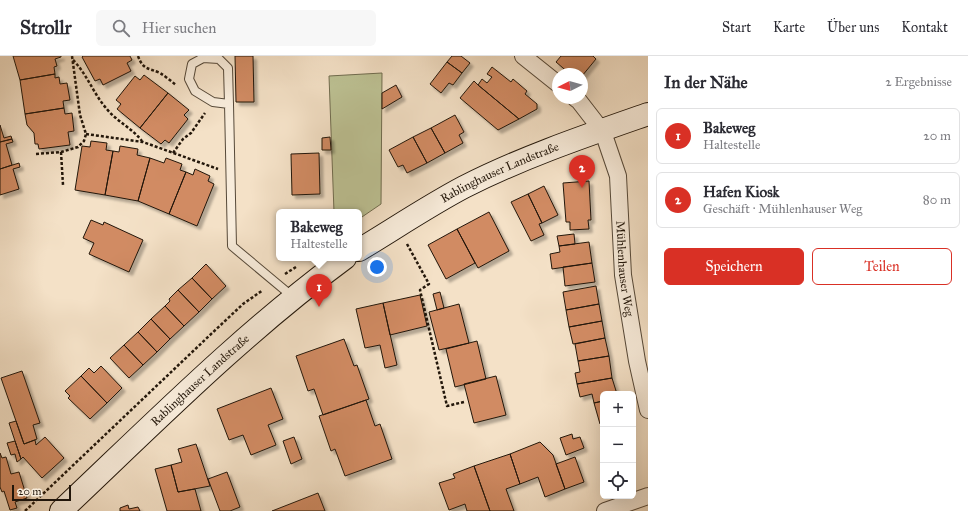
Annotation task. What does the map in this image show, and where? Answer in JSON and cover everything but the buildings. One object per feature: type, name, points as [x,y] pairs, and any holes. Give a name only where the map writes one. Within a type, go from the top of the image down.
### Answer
[{"type":"street","points":[[523,56],[552,79]]},
{"type":"street","points":[[581,104],[602,129]]},
{"type":"street","name":"Rablinghauser Landstraße","points":[[362,248],[418,213],[471,184],[535,154],[602,129],[648,114]]},
{"type":"street","name":"Mühlenhauser Weg","points":[[602,129],[618,176],[623,275],[637,361],[648,410]]},
{"type":"street","name":"Rablinghauser Landstraße","points":[[62,511],[248,335],[312,282],[341,261]]},
{"type":"street","points":[[604,511],[648,496]]},
{"type":"lane","points":[[228,104],[213,102],[195,90],[189,79],[192,64],[203,58],[219,59],[228,68],[232,246],[294,298]]},
{"type":"path","points":[[36,154],[61,152],[78,147],[84,141],[86,134],[80,116],[72,56]]},
{"type":"path","points":[[138,56],[140,62],[146,69],[160,74],[177,86],[193,86]]},
{"type":"path","points":[[73,60],[80,67],[94,92],[107,110],[137,134],[143,142]]},
{"type":"path","points":[[173,153],[183,139],[191,133],[213,102]]},
{"type":"path","points":[[86,134],[143,142],[230,174]]},
{"type":"path","points":[[61,152],[63,185]]},
{"type":"path","points":[[398,227],[429,284],[420,290],[447,406],[464,402]]},
{"type":"path","points":[[25,511],[243,304],[298,266]]},
{"type":"green space","points":[[382,73],[381,204],[362,217],[362,209],[334,209],[329,76]]},
{"type":"place","name":"Hafen Kiosk","points":[[582,188]]},
{"type":"place","name":"Bakeweg","points":[[319,307]]}]
